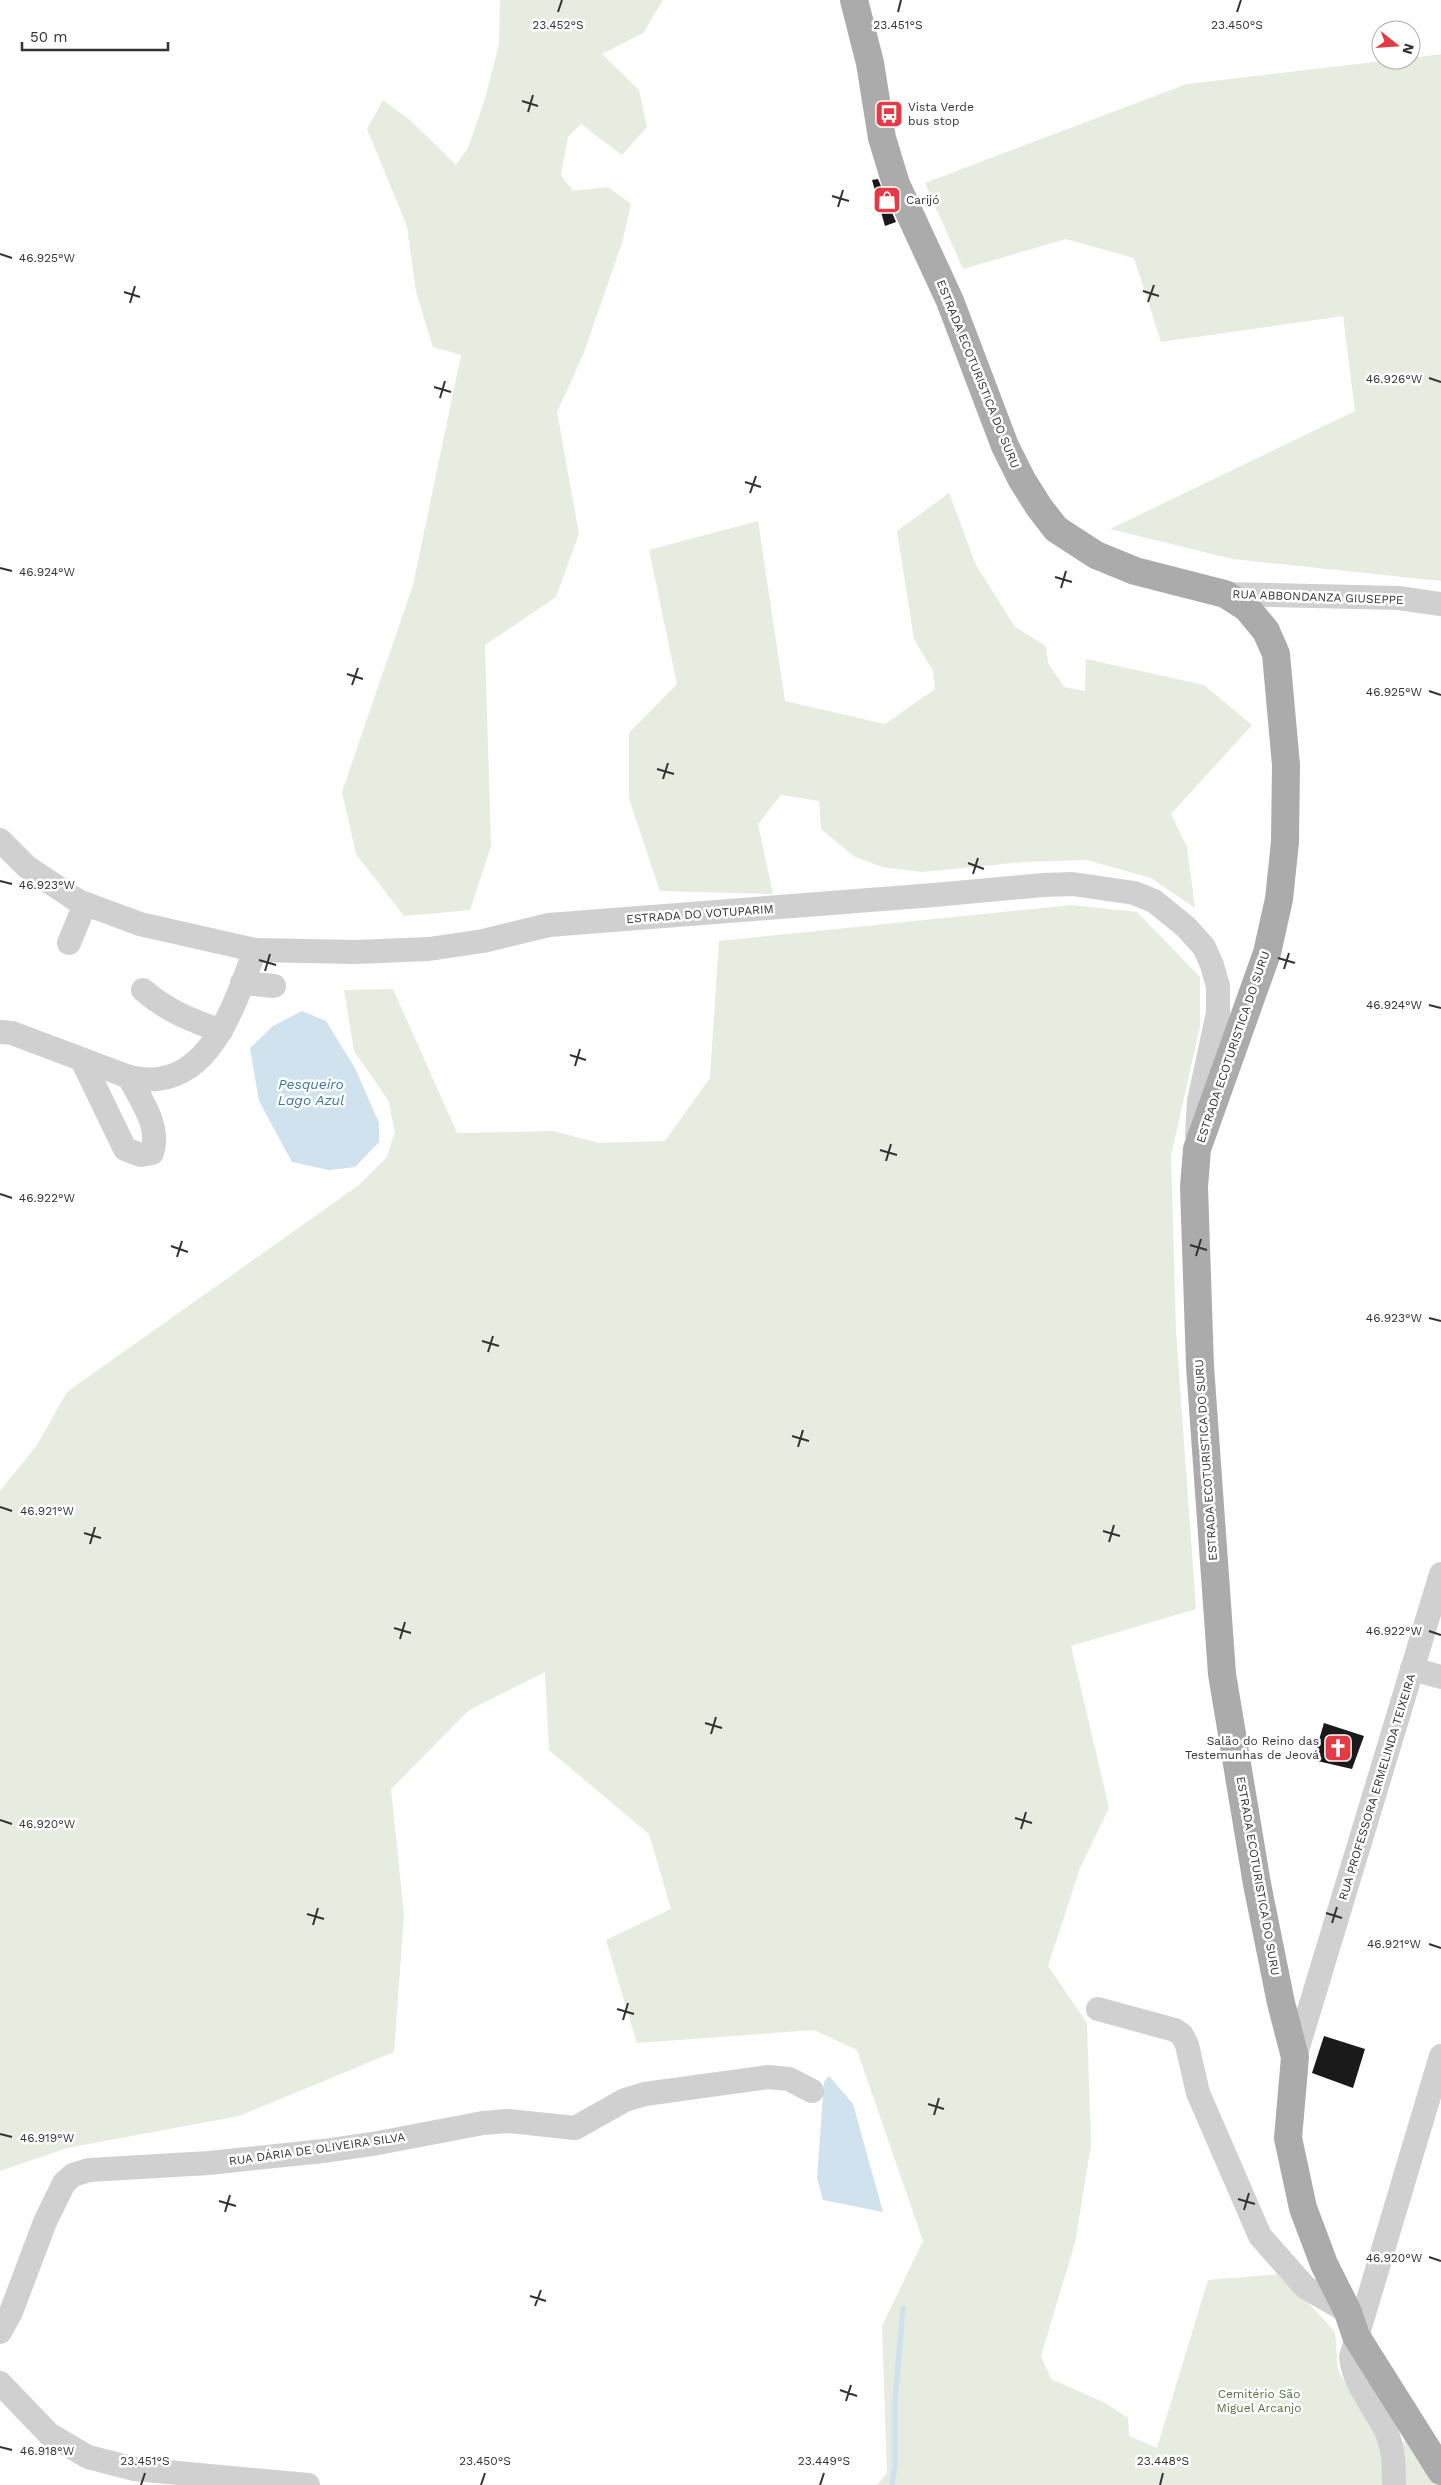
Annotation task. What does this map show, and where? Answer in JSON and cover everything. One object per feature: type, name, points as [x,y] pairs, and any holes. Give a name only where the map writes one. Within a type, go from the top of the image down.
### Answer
[{"type":"main road","name":"ESTRADA ECOTURISTICA DO SURU","points":[[857,2],[870,63],[882,138],[896,184],[950,301],[1005,446],[1022,480],[1056,529],[1096,555],[1142,573],[1225,594],[1248,608],[1266,631],[1276,654],[1286,765],[1286,842],[1279,898],[1267,953],[1197,1149],[1194,1188],[1200,1366],[1218,1638],[1257,1884],[1281,2003],[1295,2057],[1288,2138],[1299,2194],[1324,2264],[1352,2324],[1441,2471]]},
{"type":"street","name":"RUA ABBONDANZA GIUSEPPE","points":[[1225,594],[1399,598],[1441,604]]},
{"type":"street","name":"ESTRADA DO VOTUPARIM","points":[[0,840],[26,867],[49,884],[85,904],[140,924],[255,950],[356,952],[429,949],[483,941],[550,925],[934,895],[1034,885],[1073,884],[1134,893],[1154,902],[1186,927],[1204,947],[1218,986],[1218,1013],[1199,1101],[1197,1149]]},
{"type":"street","points":[[69,943],[85,904]]},
{"type":"street","points":[[0,1032],[12,1033],[129,1077],[146,1081],[165,1079],[186,1069],[202,1057],[217,1040],[255,950]]},
{"type":"street","points":[[242,983],[274,986]]},
{"type":"street","points":[[143,990],[159,1005],[178,1016],[221,1031]]},
{"type":"street","points":[[82,1060],[126,1149],[141,1154],[152,1153],[156,1141],[155,1129],[129,1077]]},
{"type":"street","name":"RUA PROFESSORA ERMELINDA TEIXEIRA","points":[[1295,2057],[1441,1574]]},
{"type":"street","points":[[1412,1669],[1441,1677]]},
{"type":"street","points":[[1098,2009],[1175,2030],[1182,2035],[1187,2045],[1198,2093],[1260,2236],[1305,2287],[1352,2324]]},
{"type":"street","points":[[1394,2485],[1394,2462],[1391,2445],[1352,2369],[1352,2324],[1441,2056]]},
{"type":"street","name":"RUA DÁRIA DE OLIVEIRA SILVA","points":[[0,2332],[11,2312],[45,2222],[64,2183],[73,2175],[89,2170],[200,2164],[323,2150],[378,2143],[483,2123],[508,2121],[575,2128],[625,2100],[645,2094],[768,2077],[789,2079],[812,2091]]},
{"type":"street","points":[[1305,2287],[1324,2264]]},
{"type":"street","points":[[0,2382],[49,2434],[88,2457],[135,2469],[308,2485]]},
{"type":"green space","points":[[500,0],[663,0],[643,33],[602,54],[639,90],[647,127],[622,155],[581,124],[568,137],[561,175],[573,191],[608,187],[631,204],[622,243],[583,355],[557,412],[579,534],[556,597],[485,645],[491,846],[470,910],[404,916],[356,854],[342,792],[413,585],[461,355],[433,347],[416,292],[407,226],[367,129],[383,100],[411,121],[456,165],[468,148],[485,99],[499,44]]},
{"type":"green space","points":[[1441,54],[1441,581],[1233,559],[1110,529],[1355,411],[1343,316],[1161,342],[1134,258],[1066,239],[963,269],[925,183],[1187,84],[1371,62],[1371,70],[1421,70],[1421,57]]},
{"type":"green space","points":[[949,493],[976,565],[1015,627],[1046,646],[1048,663],[1064,687],[1085,691],[1086,659],[1204,685],[1252,725],[1171,814],[1187,847],[1195,908],[1151,878],[1087,860],[1023,862],[922,872],[882,867],[855,857],[821,829],[819,801],[781,795],[758,824],[773,894],[660,891],[629,798],[629,733],[677,684],[649,550],[758,521],[785,701],[885,724],[935,689],[933,671],[914,639],[897,531]]},
{"type":"green space","name":"Cemitério São Miguel Arcanjo","points":[[1071,905],[1137,912],[1200,977],[1200,1026],[1171,1156],[1176,1332],[1196,1609],[1071,1646],[1109,1808],[1080,1868],[1048,1966],[1087,2023],[1091,2144],[1075,2243],[1041,2356],[1051,2379],[1103,2402],[1128,2418],[1129,2436],[1157,2448],[1208,2280],[1282,2274],[1335,2332],[1338,2371],[1381,2444],[1384,2485],[877,2485],[887,2473],[882,2326],[923,2241],[857,2050],[814,2030],[637,2043],[606,1940],[671,1909],[649,1834],[549,1750],[545,1672],[469,1710],[391,1789],[404,1915],[394,2052],[239,2116],[67,2148],[0,2171],[0,1491],[37,1445],[67,1392],[359,1185],[387,1157],[395,1132],[388,1100],[354,1051],[344,990],[393,989],[457,1133],[553,1131],[599,1143],[665,1141],[710,1078],[719,941]]},
{"type":"green space","points":[[1410,2440],[1436,2485],[1403,2485],[1403,2441]]},
{"type":"water","name":"Pesqueiro Lago Azul","points":[[302,1011],[326,1021],[355,1068],[379,1123],[379,1142],[355,1167],[329,1170],[292,1162],[259,1101],[250,1048],[273,1026]]},
{"type":"water","points":[[829,2076],[853,2104],[883,2212],[823,2200],[817,2178],[824,2082]]},
{"type":"building","points":[[878,179],[896,222],[885,226],[872,180]]},
{"type":"building","name":"Salão do Reino das Testemunhas de Jeová","points":[[1324,1723],[1364,1736],[1352,1769],[1313,1760]]},
{"type":"building","points":[[1324,2036],[1365,2049],[1353,2088],[1312,2073]]},
{"type":"waterway","points":[[892,2485],[895,2464],[895,2401],[903,2308]]},
{"type":"place","name":"Vista Verde bus stop","points":[[889,114]]},
{"type":"place","name":"Carijó","points":[[887,200]]},
{"type":"place","name":"Salão do Reino das Testemunhas de Jeová","points":[[1338,1748]]}]
